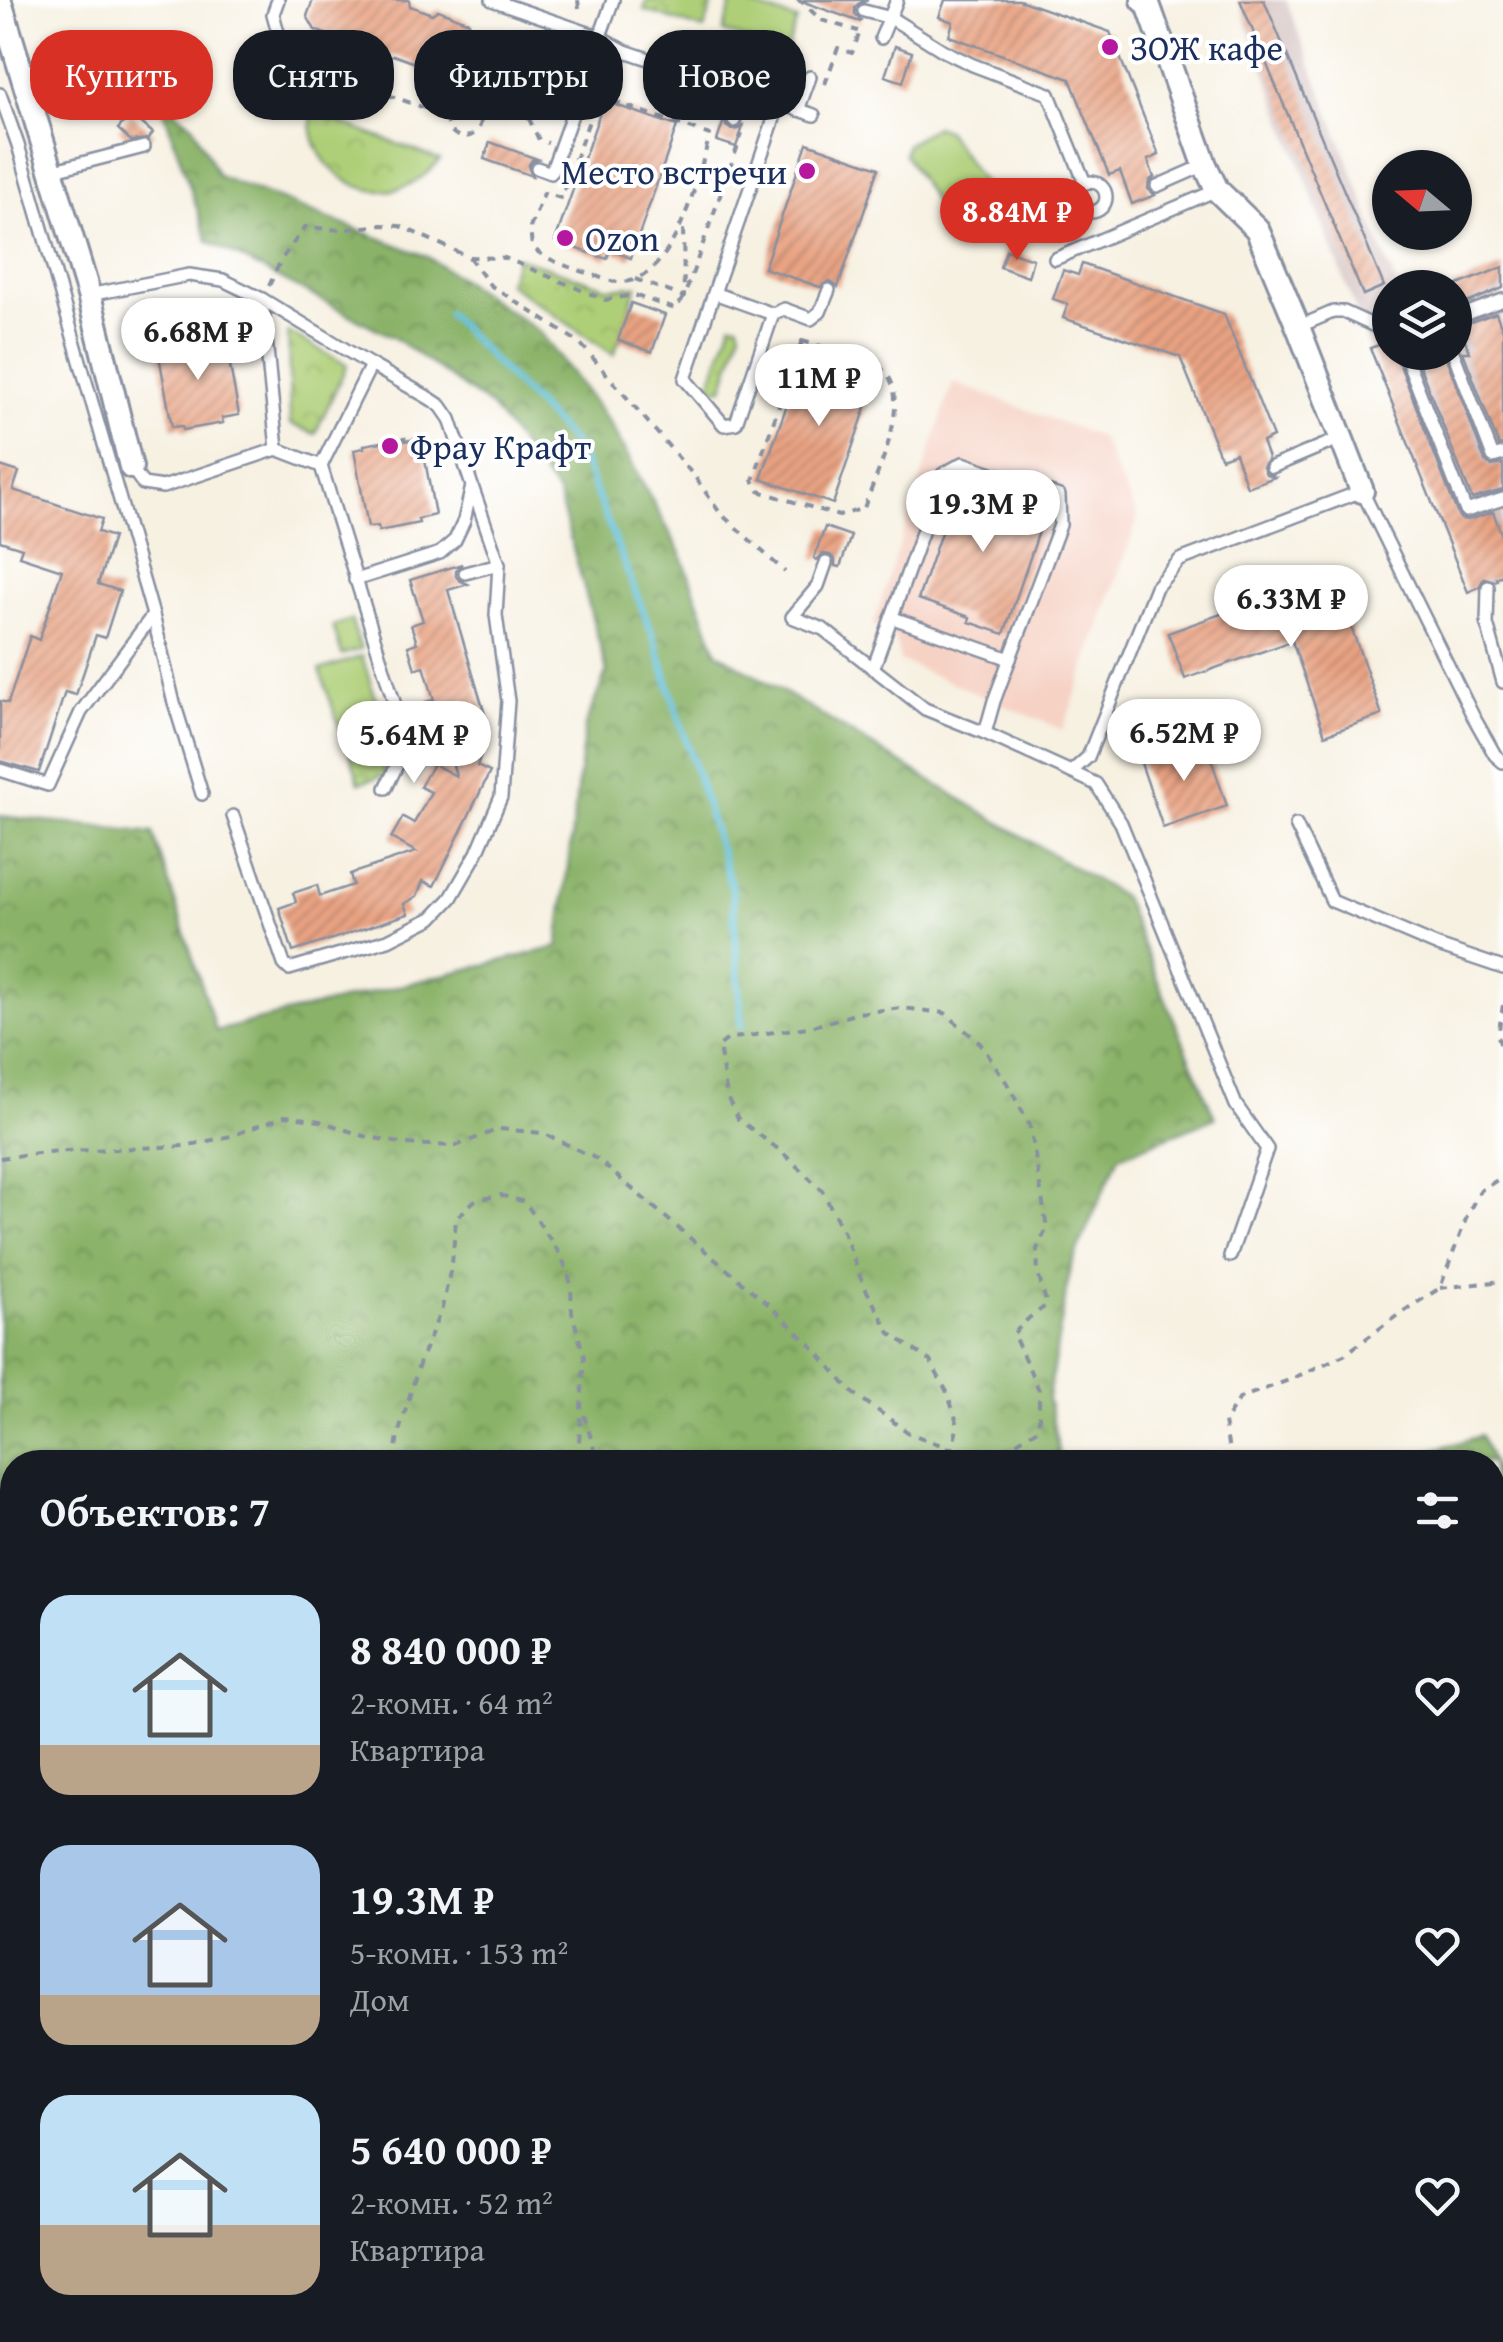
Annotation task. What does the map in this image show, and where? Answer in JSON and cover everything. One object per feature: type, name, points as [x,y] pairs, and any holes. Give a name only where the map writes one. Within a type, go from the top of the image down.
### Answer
[{"type":"street","points":[[1144,0],[1205,166],[1217,190],[1257,229],[1362,492]]},
{"type":"street","points":[[0,2],[89,295],[132,466]]},
{"type":"lane","points":[[277,30],[273,14],[278,0]]},
{"type":"lane","points":[[492,0],[582,30]]},
{"type":"lane","points":[[602,30],[612,0]]},
{"type":"lane","points":[[881,38],[897,0]]},
{"type":"lane","points":[[864,12],[891,18],[944,51],[1048,94],[1085,183]]},
{"type":"lane","points":[[806,87],[810,76]]},
{"type":"lane","points":[[0,94],[154,614],[173,699],[202,794]]},
{"type":"lane","points":[[806,112],[814,115]]},
{"type":"lane","points":[[537,168],[550,178],[570,120]]},
{"type":"lane","points":[[773,120],[685,378],[724,425],[736,423],[773,314]]},
{"type":"lane","points":[[52,171],[144,147]]},
{"type":"lane","points":[[1157,186],[1205,166]]},
{"type":"lane","points":[[1054,259],[1217,190]]},
{"type":"lane","points":[[89,295],[189,275],[222,280],[262,299],[430,398],[450,419],[499,564],[496,615],[508,701],[502,797],[477,853],[450,898],[432,918],[388,940],[290,969],[284,964],[233,816]]},
{"type":"lane","points":[[714,293],[773,314],[784,309],[810,319],[820,312],[829,290]]},
{"type":"lane","points":[[262,299],[277,449]]},
{"type":"lane","points":[[1472,312],[1503,301]]},
{"type":"lane","points":[[1298,327],[1333,312],[1344,312],[1372,324]]},
{"type":"lane","points":[[371,365],[322,466],[407,744],[386,788]]},
{"type":"lane","points":[[1411,370],[1466,511],[1503,499]]},
{"type":"lane","points":[[1460,370],[1494,457],[1503,454]]},
{"type":"lane","points":[[1272,466],[1341,438]]},
{"type":"lane","points":[[132,466],[143,484],[163,487],[277,449],[322,466]]},
{"type":"lane","points":[[873,670],[943,474],[963,463],[1059,496],[1060,525],[994,700],[986,732]]},
{"type":"lane","points":[[355,580],[440,553],[455,540],[472,486]]},
{"type":"lane","points":[[1071,772],[1088,757],[1156,586],[1180,560],[1362,492],[1473,716],[1503,762]]},
{"type":"lane","points":[[826,562],[818,586],[792,616],[823,630],[926,709],[986,732],[1096,784],[1121,823],[1236,1105],[1267,1149],[1230,1256]]},
{"type":"lane","points":[[465,574],[499,564]]},
{"type":"lane","points":[[1488,588],[1486,624],[1503,682]]},
{"type":"lane","points":[[0,770],[48,785],[82,712],[154,614]]},
{"type":"lane","points":[[892,618],[1010,659]]},
{"type":"lane","points":[[1296,825],[1332,901],[1438,946],[1503,968]]},
{"type":"path","points":[[797,0],[821,20],[881,38]]},
{"type":"path","points":[[814,115],[838,48],[852,53],[860,32]]},
{"type":"path","points":[[598,96],[710,135],[674,242],[655,267],[635,279],[607,279],[542,257],[532,247],[530,228],[544,193],[561,198],[598,96]]},
{"type":"path","points":[[449,120],[450,129],[461,136],[478,130],[480,120]]},
{"type":"path","points":[[529,120],[538,140],[560,148]]},
{"type":"path","points":[[262,299],[281,260],[305,227],[342,230],[400,226],[468,257],[504,258],[605,300],[634,296],[675,309],[684,297],[747,122],[739,120]]},
{"type":"path","points":[[682,219],[684,297]]},
{"type":"path","points":[[468,257],[490,285],[580,344],[695,477],[720,514],[785,572]]},
{"type":"path","points":[[635,279],[684,297]]},
{"type":"path","points":[[802,340],[876,364],[888,374],[896,398],[895,420],[864,508],[839,516],[758,491],[753,480],[802,340]]},
{"type":"path","points":[[1503,1005],[1498,1036],[1503,1053]]},
{"type":"path","points":[[0,1158],[45,1152],[185,1146],[232,1136],[285,1116],[320,1121],[364,1136],[406,1144],[456,1146],[499,1129],[544,1133],[597,1158],[770,1306],[852,1392],[908,1434],[952,1449],[958,1424],[930,1361],[890,1333],[863,1284],[822,1190],[782,1152],[738,1120],[728,1097],[719,1046],[728,1039],[814,1026],[858,1013],[902,1008],[945,1014],[980,1043],[1008,1083],[1030,1126],[1047,1228],[1037,1250],[1038,1274],[1047,1306],[1012,1334],[1039,1390],[1039,1428],[1004,1450]]},
{"type":"path","points":[[1440,1288],[1469,1210],[1480,1191],[1503,1177]]},
{"type":"path","points":[[396,1450],[420,1361],[442,1308],[456,1220],[474,1201],[500,1195],[525,1202],[562,1256],[584,1357],[579,1450]]},
{"type":"path","points":[[1229,1450],[1224,1422],[1240,1398],[1344,1355],[1440,1288],[1503,1281]]},
{"type":"path","points":[[582,1411],[594,1450]]},
{"type":"shaded area","points":[[1238,0],[1286,0],[1372,222],[1372,250],[1383,250],[1390,270],[1372,270],[1372,353]]},
{"type":"shaded area","points":[[1503,267],[1503,575],[1468,592],[1379,370],[1472,370],[1472,279]]},
{"type":"shaded area","points":[[953,382],[1100,437],[1138,518],[1063,730],[900,661],[895,638],[873,625]]},
{"type":"green space","points":[[647,0],[714,0],[704,30],[644,10]]},
{"type":"green space","points":[[733,0],[797,20],[794,30],[724,30]]},
{"type":"green space","points":[[167,120],[187,120],[193,125],[218,176],[426,256],[540,332],[610,424],[680,551],[717,652],[1123,897],[1215,1118],[1119,1156],[1071,1265],[1048,1398],[1059,1450],[0,1450],[0,816],[153,833],[216,1031],[558,947],[585,725],[607,671],[558,494],[491,407],[396,339],[208,241]]},
{"type":"green space","points":[[311,120],[333,120],[440,160],[422,177],[401,188],[370,190],[355,185],[330,167],[311,127]]},
{"type":"green space","points":[[935,126],[946,130],[997,204],[996,215],[964,235],[952,231],[904,154],[907,144]]},
{"type":"green space","points":[[517,257],[609,288],[637,286],[614,355],[508,283]]},
{"type":"green space","points":[[732,323],[739,324],[741,331],[723,388],[714,389],[710,384]]},
{"type":"green space","points":[[288,332],[347,365],[315,434],[290,424]]},
{"type":"green space","points":[[351,620],[361,649],[342,655],[333,626]]},
{"type":"green space","points":[[362,656],[384,725],[343,738],[320,670]]},
{"type":"green space","points":[[374,739],[386,775],[359,783],[348,747]]},
{"type":"green space","points":[[1481,1436],[1487,1450],[1433,1450]]},
{"type":"building","points":[[313,0],[409,0],[410,6],[432,14],[438,10],[469,22],[471,30],[414,30],[414,63],[394,55],[394,30],[315,30],[307,16]]},
{"type":"building","points":[[804,0],[868,0],[855,8],[860,22]]},
{"type":"building","points":[[945,0],[1019,0],[1110,32],[1159,155],[1148,160],[1154,177],[1148,189],[1155,195],[1132,204],[1120,171],[1109,175],[1070,79],[949,36],[953,22],[939,17]]},
{"type":"building","points":[[1240,0],[1264,0],[1377,270],[1372,270],[1372,291],[1363,295]]},
{"type":"building","points":[[895,46],[912,52],[903,82],[885,76]]},
{"type":"building","points":[[623,108],[643,114],[643,120],[677,126],[631,258],[610,250],[607,259],[555,241],[597,120],[623,120]]},
{"type":"building","points":[[126,120],[138,120],[153,133],[148,139],[131,141],[118,129]]},
{"type":"building","points":[[724,120],[732,130],[744,124],[736,147],[717,141]]},
{"type":"building","points":[[490,142],[537,159],[528,166],[532,176],[484,159]]},
{"type":"building","points":[[807,143],[879,168],[838,287],[829,281],[820,287],[764,268]]},
{"type":"building","points":[[1006,250],[1033,259],[1028,277],[1000,267]]},
{"type":"building","points":[[1082,264],[1224,314],[1273,437],[1262,442],[1268,458],[1263,467],[1266,474],[1275,477],[1247,487],[1235,453],[1221,458],[1180,357],[1063,318],[1068,304],[1053,299],[1063,270],[1078,275]]},
{"type":"building","points":[[1503,267],[1503,288],[1472,301],[1472,279]]},
{"type":"building","points":[[631,303],[665,315],[652,352],[618,340]]},
{"type":"building","points":[[1496,313],[1503,331],[1503,445],[1499,446],[1470,370],[1472,321]]},
{"type":"building","points":[[208,337],[209,341],[225,338],[239,415],[222,418],[223,423],[183,430],[182,426],[172,427],[158,350]]},
{"type":"building","points":[[805,353],[876,378],[833,504],[761,479]]},
{"type":"building","points":[[1379,370],[1402,370],[1461,519],[1493,512],[1503,538],[1503,575],[1495,581],[1484,578],[1479,587],[1468,592]]},
{"type":"building","points":[[1421,370],[1451,370],[1485,461],[1492,466],[1503,464],[1503,490],[1472,499]]},
{"type":"building","points":[[421,438],[435,515],[418,519],[419,523],[379,531],[378,526],[368,527],[354,450]]},
{"type":"building","points":[[0,466],[19,472],[13,490],[102,519],[98,532],[113,537],[98,584],[120,591],[105,638],[96,635],[76,695],[65,692],[39,772],[0,761],[0,701],[8,703],[30,636],[39,640],[62,570],[19,556],[22,548],[0,541]]},
{"type":"building","points":[[959,481],[991,492],[993,486],[1048,505],[1004,634],[918,599]]},
{"type":"building","points":[[825,527],[851,536],[840,567],[835,566],[830,555],[814,558]]},
{"type":"building","points":[[462,564],[456,576],[468,584],[448,590],[489,728],[478,731],[483,749],[477,766],[490,772],[434,886],[423,881],[417,896],[404,904],[408,914],[293,952],[279,908],[296,902],[293,893],[317,885],[320,896],[353,885],[350,874],[416,852],[391,838],[403,817],[414,823],[431,792],[420,787],[433,764],[456,776],[441,724],[433,726],[426,702],[434,700],[424,666],[415,669],[408,646],[417,643],[411,625],[423,621],[410,580]]},
{"type":"building","points":[[1335,581],[1382,715],[1325,735],[1292,641],[1185,679],[1168,633],[1257,601],[1259,607]]},
{"type":"building","points":[[1205,741],[1227,806],[1163,828],[1141,763]]},
{"type":"waterway","points":[[448,314],[578,448],[656,643],[732,889],[742,1027]]},
{"type":"place","name":"ЗОЖ кафе","points":[[1110,47]]},
{"type":"place","name":"Место встречи","points":[[807,171]]},
{"type":"place","name":"Ozon","points":[[565,238]]},
{"type":"place","name":"Фрау Крафт","points":[[390,446]]}]
